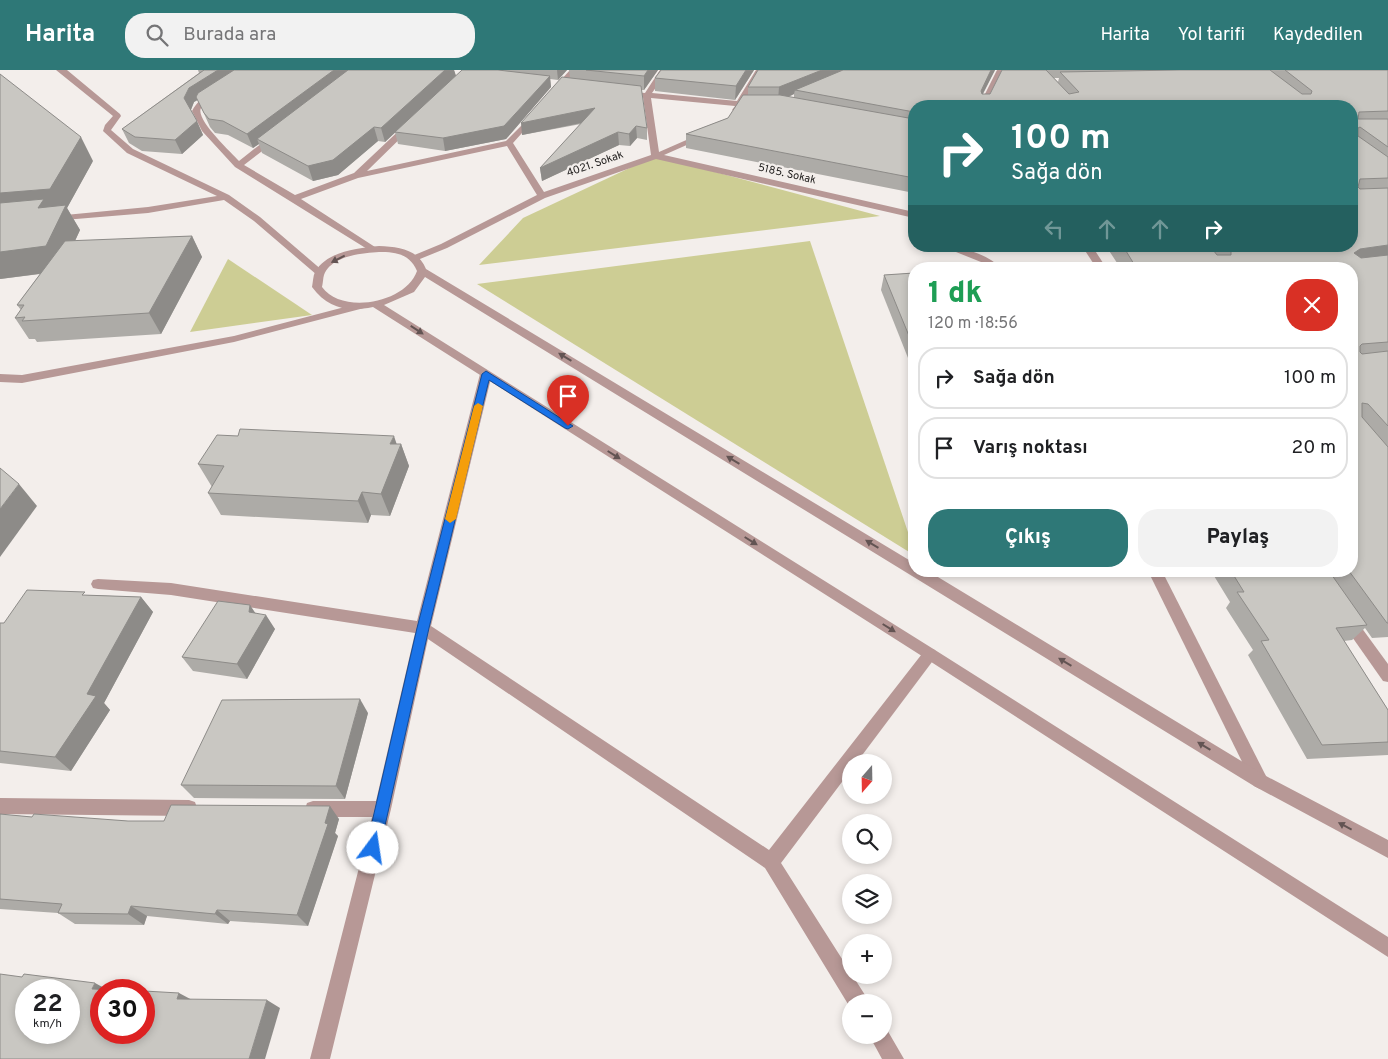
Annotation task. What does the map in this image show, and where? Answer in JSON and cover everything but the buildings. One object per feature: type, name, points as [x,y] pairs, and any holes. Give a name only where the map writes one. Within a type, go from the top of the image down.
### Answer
[{"type":"street","points":[[60,70],[64,71],[117,116],[109,125],[107,132],[130,151],[226,197],[257,219],[320,273]]},
{"type":"street","points":[[548,100],[574,70]]},
{"type":"street","points":[[655,156],[647,95],[664,70]]},
{"type":"street","points":[[729,120],[760,70]]},
{"type":"street","points":[[987,100],[1001,70]]},
{"type":"street","points":[[551,84],[570,86]]},
{"type":"street","points":[[222,90],[199,106],[196,111],[206,129],[238,165],[294,198],[372,249]]},
{"type":"street","points":[[618,92],[739,105],[763,105]]},
{"type":"street","points":[[294,198],[357,175],[509,144],[541,107]]},
{"type":"street","points":[[357,175],[418,118]]},
{"type":"street","points":[[238,165],[285,129]]},
{"type":"street","name":"4021. Sokak","points":[[415,258],[444,246],[542,196],[655,156],[715,131]]},
{"type":"street","points":[[509,144],[542,196]]},
{"type":"street","name":"5185. Sokak","points":[[655,156],[908,214]]},
{"type":"street","points":[[49,220],[148,210],[226,197]]},
{"type":"street","points":[[360,306],[327,300],[316,287],[320,273],[328,264],[341,257],[372,249],[393,249],[415,258],[422,270],[908,566]]},
{"type":"street","points":[[962,252],[989,262]]},
{"type":"street","points":[[0,378],[22,379],[188,350],[313,320],[360,306],[376,304],[410,290],[419,280],[422,270]]},
{"type":"street","points":[[376,304],[930,654],[1388,948]]},
{"type":"street","points":[[320,1059],[383,810],[423,628],[486,374]]},
{"type":"street","points":[[926,577],[1260,780],[1388,849]]},
{"type":"street","points":[[1158,577],[1260,780]]},
{"type":"street","points":[[98,584],[171,589],[423,628],[771,862],[853,994]]},
{"type":"street","points":[[1343,612],[1388,676]]},
{"type":"street","points":[[771,862],[930,654]]},
{"type":"street","points":[[0,806],[206,808]]},
{"type":"street","points":[[294,809],[383,810]]},
{"type":"street","points":[[885,1044],[894,1059]]},
{"type":"green space","points":[[655,156],[880,216],[479,265],[523,218]]},
{"type":"green space","points":[[810,241],[908,532],[908,551],[477,284]]},
{"type":"green space","points":[[228,259],[312,315],[190,332]]},
{"type":"slow traffic","points":[[450,519],[478,406]]},
{"type":"route","points":[[373,848],[423,628],[486,374],[568,426]]}]
